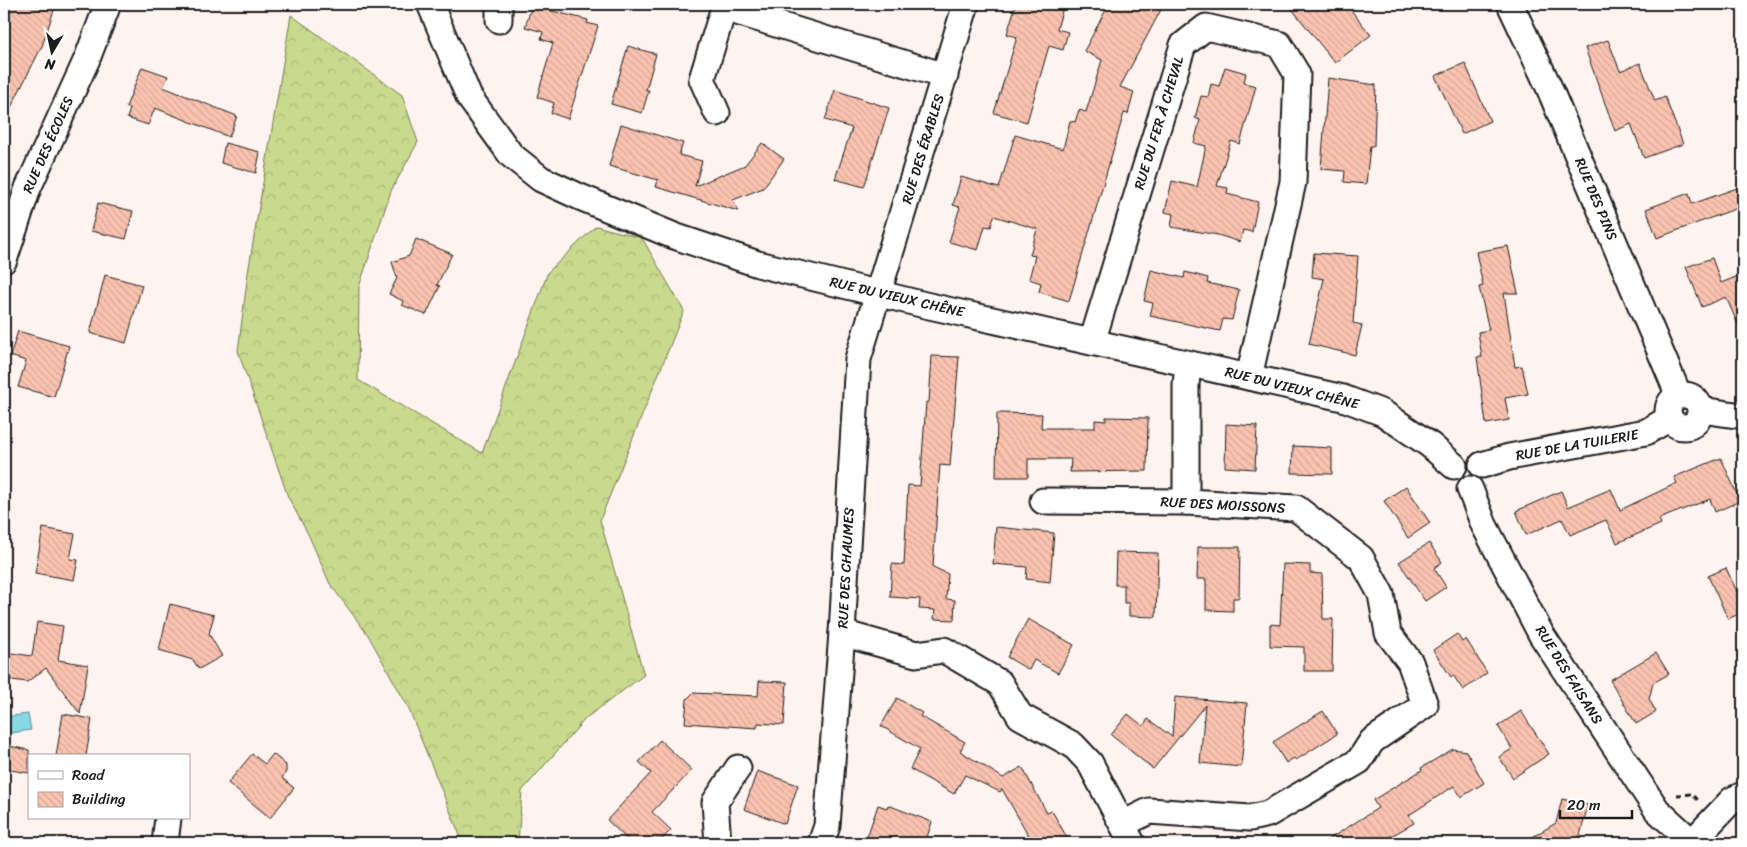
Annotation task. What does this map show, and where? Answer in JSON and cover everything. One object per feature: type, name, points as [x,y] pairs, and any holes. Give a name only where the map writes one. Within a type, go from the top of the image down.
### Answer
[{"type":"street","name":"RUE DES ÉCOLES","points":[[4,260],[28,188],[87,59],[108,4]]},
{"type":"street","name":"RUE DU VIEUX CHÊNE","points":[[430,4],[470,97],[511,155],[541,179],[580,198],[758,264],[1343,398],[1383,413],[1430,445],[1454,466]]},
{"type":"street","name":"RUE DES ÉRABLES","points":[[878,293],[966,4]]},
{"type":"street","name":"RUE DES PINS","points":[[1510,4],[1548,85],[1674,407]]},
{"type":"street","points":[[717,113],[702,78],[725,6],[945,76]]},
{"type":"street","name":"RUE DU FER À CHEVAL","points":[[1092,342],[1183,45],[1206,27],[1279,44],[1297,74],[1293,182],[1249,377]]},
{"type":"street","name":"RUE DES CHAUMES","points":[[820,843],[827,826],[842,634],[858,359],[878,293]]},
{"type":"street","points":[[1186,502],[1186,385],[1188,364]]},
{"type":"street","points":[[1674,407],[1678,425],[1689,426],[1697,420],[1701,410],[1743,416]]},
{"type":"street","name":"RUE DE LA TUILERIE","points":[[1482,466],[1509,457],[1646,432],[1674,407]]},
{"type":"street","points":[[1462,458],[1473,458],[1482,466],[1484,470],[1482,481],[1470,489],[1460,487],[1453,480],[1454,466],[1462,458]]},
{"type":"street","name":"RUE DES FAISANS","points":[[1470,489],[1484,525],[1541,634],[1657,810],[1693,843]]},
{"type":"street","name":"RUE DES MOISSONS","points":[[1043,501],[1186,502],[1296,508],[1361,558],[1381,594],[1388,633],[1410,662],[1425,705],[1372,741],[1359,761],[1268,814],[1250,818],[1149,811],[1127,834]]},
{"type":"street","points":[[842,634],[916,654],[944,650],[1000,683],[1020,716],[1074,744],[1090,763],[1127,834]]},
{"type":"street","points":[[718,843],[716,802],[738,768]]},
{"type":"street","points":[[1693,843],[1732,800],[1743,795]]},
{"type":"street","points":[[165,843],[168,820]]},
{"type":"green space","points":[[291,15],[402,95],[418,142],[391,191],[359,287],[358,380],[482,453],[548,272],[596,226],[642,238],[684,311],[600,520],[644,675],[586,718],[522,791],[518,843],[463,843],[408,707],[368,635],[330,584],[308,534],[288,497],[238,351],[248,273]]},
{"type":"water","points":[[28,714],[31,730],[4,734],[4,717]]},
{"type":"building","points":[[4,4],[56,4],[42,46],[4,121]]},
{"type":"building","points":[[1016,4],[1064,4],[1057,29],[1068,32],[1063,50],[1049,46],[1027,122],[994,113],[1017,37],[1007,34]]},
{"type":"building","points":[[1109,4],[1164,4],[1120,87],[1134,92],[1128,114],[1124,113],[1069,301],[1039,292],[1041,283],[1029,279],[1035,256],[1030,255],[1037,229],[994,216],[991,227],[985,226],[978,250],[949,242],[960,207],[953,205],[961,177],[999,188],[1015,135],[1063,149],[1070,121],[1075,122],[1079,110],[1086,112],[1102,60],[1084,51]]},
{"type":"building","points":[[1288,4],[1346,4],[1371,35],[1335,63]]},
{"type":"building","points":[[532,6],[588,20],[587,23],[598,26],[568,119],[551,113],[554,103],[537,97],[553,43],[541,39],[543,32],[525,27]]},
{"type":"building","points":[[1608,40],[1620,71],[1640,63],[1655,101],[1665,97],[1683,144],[1644,158],[1631,124],[1615,131],[1585,48]]},
{"type":"building","points":[[628,46],[656,54],[646,90],[649,90],[642,113],[611,104]]},
{"type":"building","points":[[1465,63],[1490,121],[1462,134],[1435,76]]},
{"type":"building","points":[[142,67],[168,76],[163,87],[237,116],[229,137],[155,108],[148,125],[127,118],[130,109],[126,107]]},
{"type":"building","points":[[1225,67],[1246,73],[1244,83],[1256,86],[1240,144],[1231,141],[1217,186],[1228,188],[1227,194],[1258,202],[1252,232],[1243,230],[1240,242],[1218,235],[1171,227],[1173,214],[1165,212],[1172,181],[1197,187],[1206,146],[1194,143],[1200,120],[1195,118],[1201,96],[1208,97],[1211,84],[1219,86]]},
{"type":"building","points":[[1328,78],[1376,85],[1374,146],[1370,146],[1366,184],[1344,182],[1345,171],[1321,169]]},
{"type":"building","points":[[835,90],[889,108],[864,187],[835,179],[852,128],[825,120]]},
{"type":"building","points":[[621,124],[683,143],[679,155],[702,161],[695,186],[745,165],[762,143],[784,159],[763,188],[733,200],[738,211],[656,187],[658,180],[609,166]]},
{"type":"building","points":[[225,143],[260,152],[256,173],[221,163]]},
{"type":"building","points":[[1737,188],[1743,206],[1657,238],[1646,209],[1689,193],[1692,204]]},
{"type":"building","points":[[98,203],[133,211],[126,239],[91,231]]},
{"type":"building","points":[[416,239],[452,254],[437,285],[440,286],[426,315],[402,305],[403,301],[389,294],[397,278],[392,262],[409,256]]},
{"type":"building","points":[[1508,246],[1518,293],[1504,293],[1515,367],[1522,366],[1528,394],[1505,398],[1509,420],[1486,424],[1477,357],[1482,357],[1478,332],[1489,330],[1479,287],[1483,286],[1476,252]]},
{"type":"building","points":[[1314,253],[1358,256],[1353,323],[1362,325],[1355,355],[1309,344],[1324,279],[1312,277]]},
{"type":"building","points":[[1712,258],[1721,283],[1743,274],[1743,336],[1726,297],[1702,307],[1686,267]]},
{"type":"building","points":[[1151,270],[1184,278],[1185,272],[1208,278],[1207,283],[1239,290],[1232,320],[1223,319],[1220,331],[1150,316],[1153,303],[1144,301]]},
{"type":"building","points":[[105,275],[142,285],[126,343],[90,333]]},
{"type":"building","points":[[18,331],[69,346],[54,397],[18,387],[26,361],[10,356]]},
{"type":"building","points":[[932,356],[959,357],[950,466],[940,465],[933,567],[948,574],[946,599],[955,600],[954,620],[934,619],[935,610],[919,609],[920,599],[890,597],[892,564],[904,565],[908,485],[920,486],[926,402],[929,402]]},
{"type":"building","points":[[997,413],[1042,414],[1041,428],[1095,428],[1095,420],[1106,421],[1106,417],[1148,418],[1147,471],[1070,472],[1071,459],[1028,459],[1028,477],[996,477]]},
{"type":"building","points":[[1226,424],[1257,426],[1255,469],[1225,467]]},
{"type":"building","points":[[1293,446],[1332,448],[1332,474],[1292,473]]},
{"type":"building","points":[[1721,458],[1740,501],[1715,512],[1710,499],[1659,519],[1661,524],[1617,543],[1606,520],[1570,535],[1562,519],[1526,535],[1516,511],[1561,491],[1568,507],[1611,489],[1620,510],[1677,483],[1674,477]]},
{"type":"building","points":[[1406,486],[1430,523],[1408,538],[1384,501]]},
{"type":"building","points":[[996,527],[1054,533],[1050,582],[1026,579],[1027,567],[993,564]]},
{"type":"building","points":[[43,528],[75,534],[70,559],[78,560],[74,580],[35,573]]},
{"type":"building","points":[[1429,543],[1442,562],[1434,568],[1446,587],[1425,601],[1399,562]]},
{"type":"building","points":[[1198,547],[1240,547],[1239,598],[1233,598],[1233,611],[1206,610],[1206,579],[1197,579]]},
{"type":"building","points":[[1116,552],[1158,553],[1156,617],[1129,616],[1129,603],[1124,603],[1124,585],[1115,585]]},
{"type":"building","points":[[1283,564],[1310,565],[1310,573],[1322,574],[1323,619],[1333,619],[1332,671],[1304,671],[1304,647],[1270,646],[1270,624],[1280,625]]},
{"type":"building","points":[[1726,568],[1743,605],[1743,612],[1728,619],[1708,576]]},
{"type":"building","points":[[170,604],[214,615],[209,634],[222,656],[199,669],[193,660],[159,650]]},
{"type":"building","points":[[1028,619],[1074,645],[1058,673],[1034,660],[1029,670],[1007,657]]},
{"type":"building","points":[[37,622],[63,626],[58,660],[88,665],[80,714],[46,668],[27,682],[4,679],[4,652],[32,656]]},
{"type":"building","points":[[1457,634],[1462,642],[1466,639],[1487,673],[1463,690],[1453,675],[1451,677],[1433,650]]},
{"type":"building","points":[[1656,653],[1669,674],[1653,683],[1649,699],[1656,712],[1636,724],[1610,680]]},
{"type":"building","points":[[759,681],[787,682],[784,725],[758,723],[757,728],[685,723],[687,699],[693,693],[758,696]]},
{"type":"building","points":[[1175,697],[1247,703],[1241,767],[1200,763],[1205,705],[1153,769],[1111,735],[1128,714],[1143,726],[1148,719],[1172,737]]},
{"type":"building","points":[[897,698],[922,713],[920,716],[965,742],[960,751],[1003,778],[1022,767],[1047,813],[1052,811],[1070,843],[1033,843],[1002,789],[1000,792],[965,775],[954,794],[910,769],[920,749],[881,726]]},
{"type":"building","points":[[1323,711],[1337,734],[1296,760],[1294,758],[1286,763],[1273,742]]},
{"type":"building","points":[[1521,711],[1549,754],[1513,778],[1499,757],[1512,749],[1498,726]]},
{"type":"building","points":[[63,714],[92,719],[86,754],[56,754]]},
{"type":"building","points":[[660,740],[692,770],[652,812],[671,830],[658,843],[631,843],[607,820],[651,773],[639,762]]},
{"type":"building","points":[[4,745],[29,750],[28,773],[4,769]]},
{"type":"building","points":[[1453,749],[1466,751],[1484,783],[1461,797],[1454,786],[1409,815],[1414,823],[1379,843],[1323,843],[1378,808],[1373,800]]},
{"type":"building","points":[[252,754],[265,764],[273,754],[286,765],[286,772],[282,778],[294,788],[270,818],[228,783]]},
{"type":"building","points":[[757,771],[798,785],[785,824],[744,809]]},
{"type":"building","points":[[1562,799],[1588,805],[1578,843],[1522,843],[1556,823]]},
{"type":"building","points":[[878,805],[887,808],[888,805],[932,822],[925,843],[882,843],[867,837]]}]
